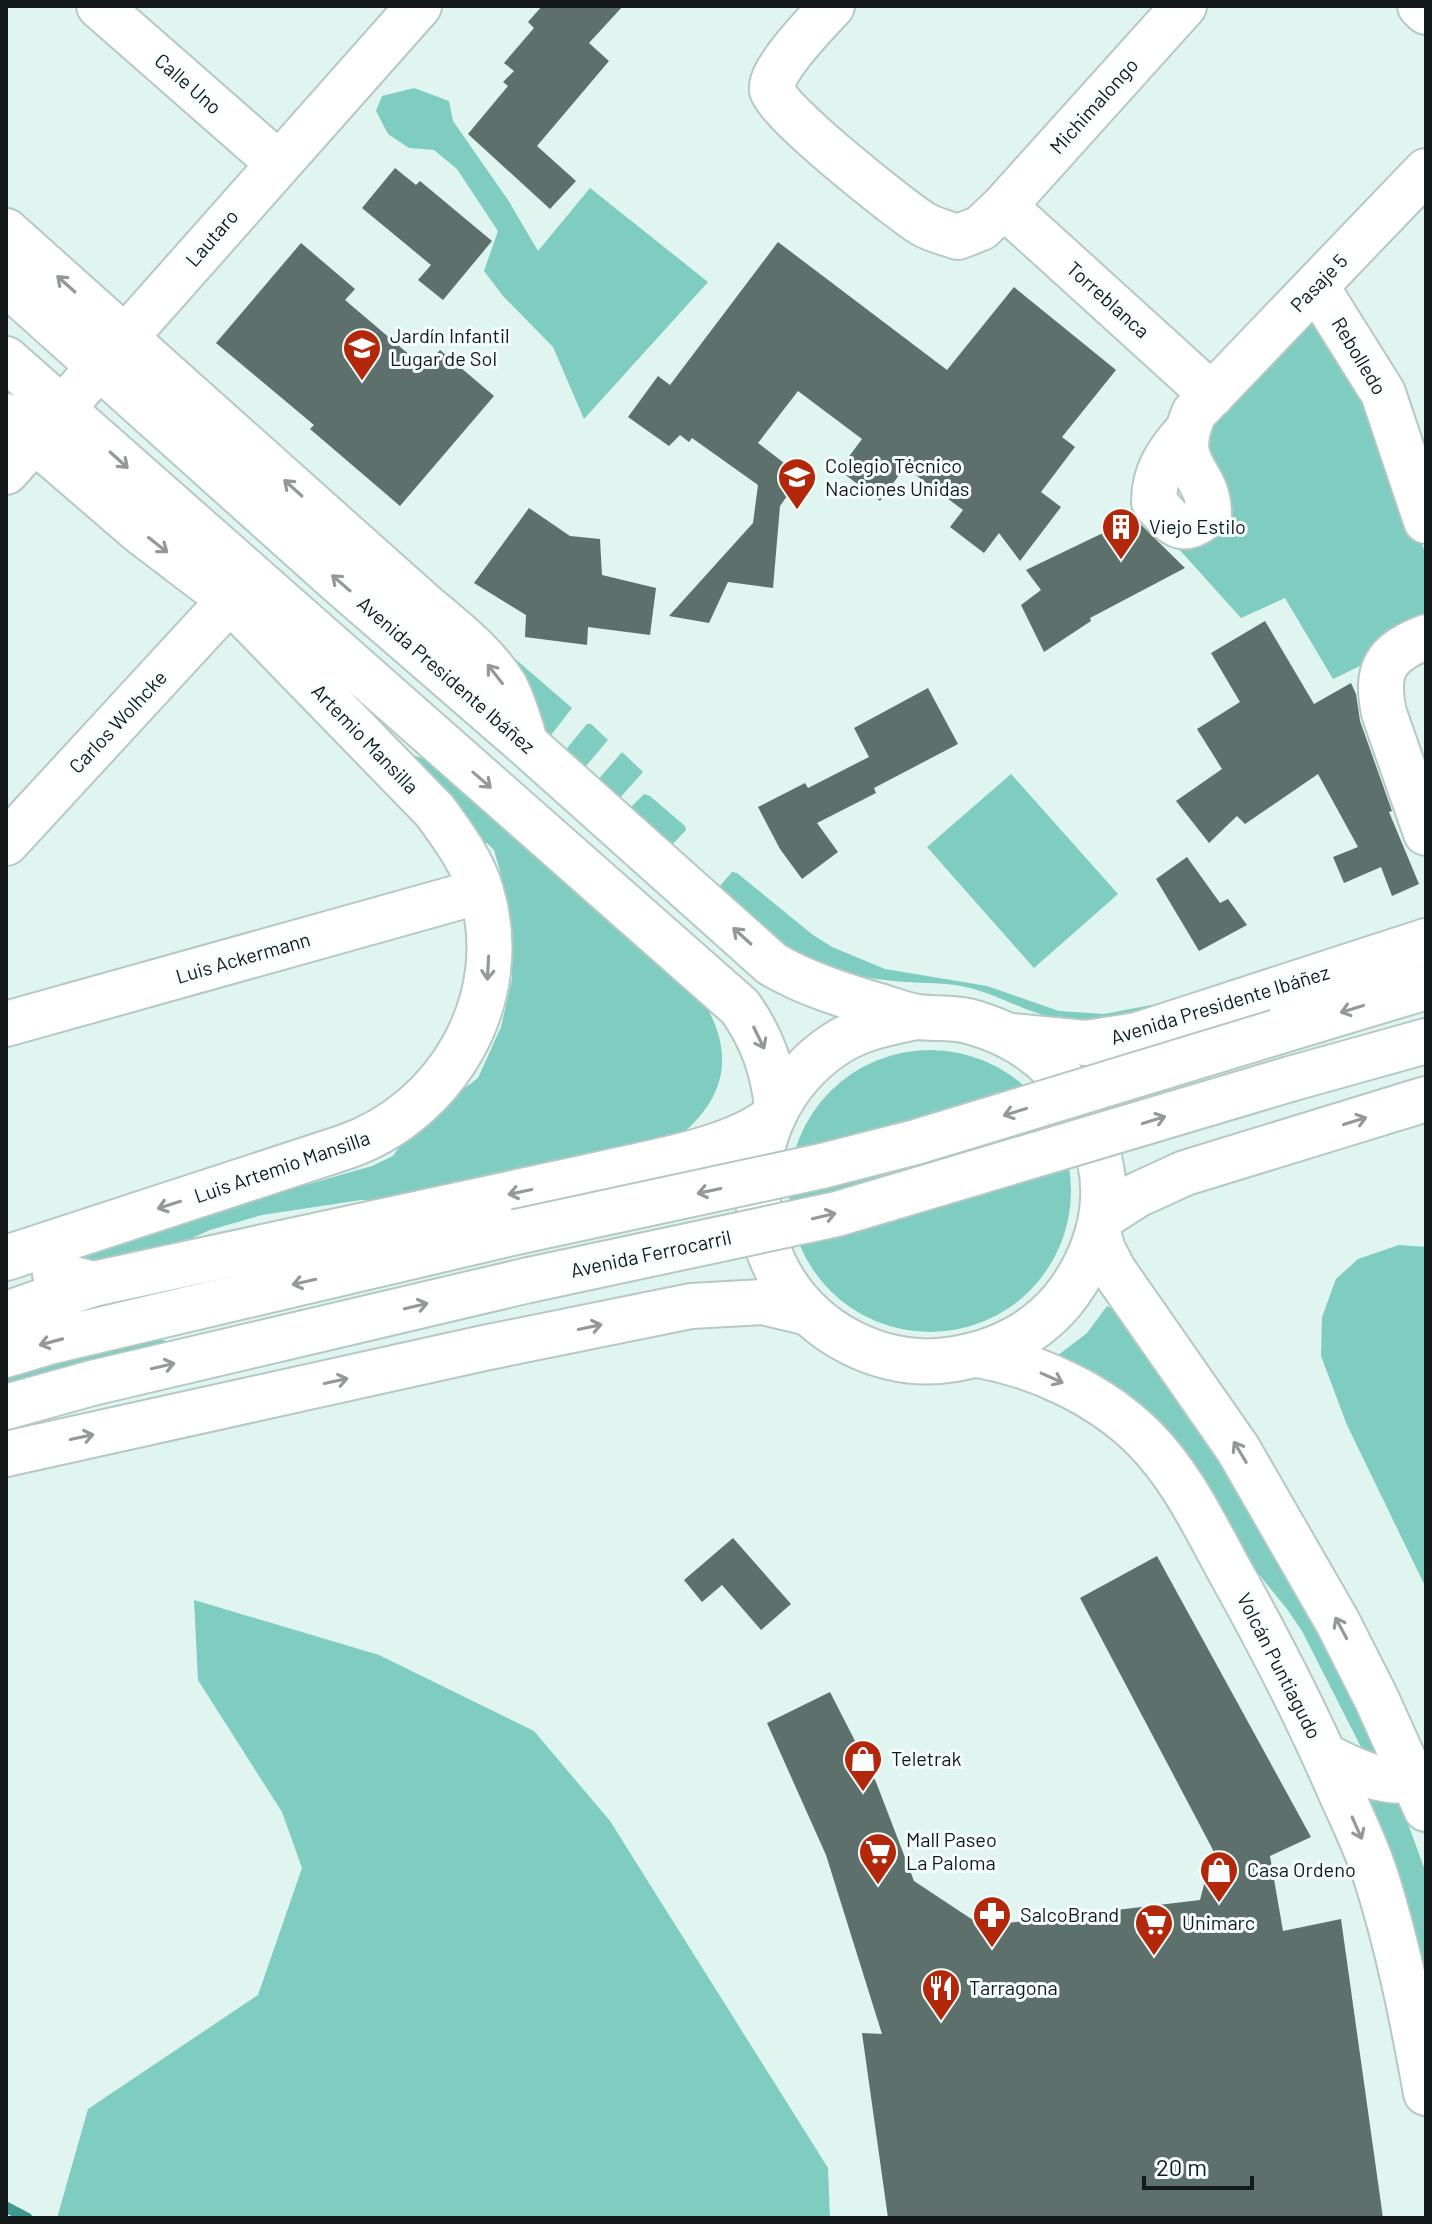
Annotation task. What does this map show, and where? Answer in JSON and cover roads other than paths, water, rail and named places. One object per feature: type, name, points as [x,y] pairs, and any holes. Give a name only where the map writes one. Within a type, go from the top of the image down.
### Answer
[{"type":"main road","name":"Calle Uno","points":[[99,6],[278,163]]},
{"type":"main road","name":"Lautaro","points":[[27,434],[111,351],[419,6]]},
{"type":"main road","name":"Michimalongo","points":[[832,6],[791,51],[773,81],[772,90],[782,105],[925,225],[958,237],[981,228],[1004,206],[1184,6]]},
{"type":"main road","points":[[1420,6],[1426,12]]},
{"type":"main road","name":"Pasaje 5","points":[[1186,432],[1194,413],[1426,171]]},
{"type":"main road","name":"Torreblanca","points":[[1004,206],[1212,395]]},
{"type":"main road","name":"Avenida Presidente Ibáñez","points":[[6,231],[111,351],[339,582],[772,964],[805,982],[916,1017],[965,1020],[1011,1036],[1086,1043],[1137,1035],[1426,941]]},
{"type":"main road","name":"Avenida Presidente Ibáñez","points":[[6,283],[111,351],[414,596],[480,655],[505,687],[526,744]]},
{"type":"main road","name":"Rebolledo","points":[[1316,286],[1383,393],[1426,521]]},
{"type":"main road","name":"Avenida Presidente Ibáñez","points":[[6,359],[27,434],[142,533],[230,600]]},
{"type":"main road","name":"Avenida Presidente Ibáñez","points":[[27,434],[447,749],[740,1007],[766,1053],[774,1082],[775,1112]]},
{"type":"main road","points":[[230,600],[375,695],[447,749]]},
{"type":"main road","name":"Carlos Wolhcke","points":[[6,843],[230,600]]},
{"type":"main road","name":"Artemio Mansilla","points":[[230,600],[435,811],[461,847],[481,891]]},
{"type":"main road","points":[[1426,637],[1396,650],[1388,660],[1380,695],[1426,833]]},
{"type":"main road","name":"Luis Ackermann","points":[[6,1024],[481,891]]},
{"type":"main road","name":"Luis Artemio Mansilla","points":[[6,1259],[370,1139],[394,1125],[437,1084],[470,1037],[477,1019],[488,974],[481,891]]},
{"type":"main road","points":[[6,1355],[53,1341],[516,1232],[822,1166],[916,1142],[1426,987]]},
{"type":"main road","name":"Avenida Presidente Ibáñez","points":[[916,1017],[874,1025],[835,1044],[802,1072],[775,1112],[759,1158],[756,1191],[760,1225],[770,1257],[787,1287],[809,1313],[837,1335],[869,1351],[904,1360],[940,1362],[978,1355],[1019,1337],[1054,1310],[1074,1286],[1088,1261],[1100,1225],[1103,1175],[1094,1133],[1075,1094],[1047,1061],[1011,1036]]},
{"type":"main road","name":"Avenida Ferrocarril","points":[[6,1407],[92,1383],[529,1280],[837,1214],[1426,1041]]},
{"type":"main road","points":[[1422,1788],[1337,1621],[1238,1449],[1121,1281],[1103,1250],[1100,1225],[1137,1195],[1185,1173],[1426,1099]]},
{"type":"main road","points":[[6,1314],[93,1284],[678,1156],[746,1134],[775,1112]]},
{"type":"main road","points":[[6,1259],[93,1284]]},
{"type":"main road","points":[[6,1454],[484,1348],[691,1306],[763,1302],[809,1313]]},
{"type":"main road","name":"Volcán Puntiagudo","points":[[978,1355],[1021,1364],[1105,1407],[1144,1438],[1177,1478],[1235,1580],[1325,1756],[1377,1878],[1425,2077]]},
{"type":"main road","points":[[1325,1756],[1369,1777],[1422,1788]]},
{"type":"waterway","points":[[6,2207],[27,2218]]},
{"type":"place","name":"Jardín Infantil Lugar de Sol","points":[[362,382]]},
{"type":"place","name":"Colegio Técnico Naciones Unidas","points":[[797,511]]},
{"type":"place","name":"Viejo Estilo","points":[[1121,561]]},
{"type":"place","name":"Teletrak","points":[[863,1793]]},
{"type":"place","name":"Mall Paseo La Paloma","points":[[878,1886]]},
{"type":"place","name":"Casa Ordeno","points":[[1219,1904]]},
{"type":"place","name":"SalcoBrand","points":[[992,1949]]},
{"type":"place","name":"Unimarc","points":[[1154,1957]]},
{"type":"place","name":"Tarragona","points":[[941,2022]]}]
